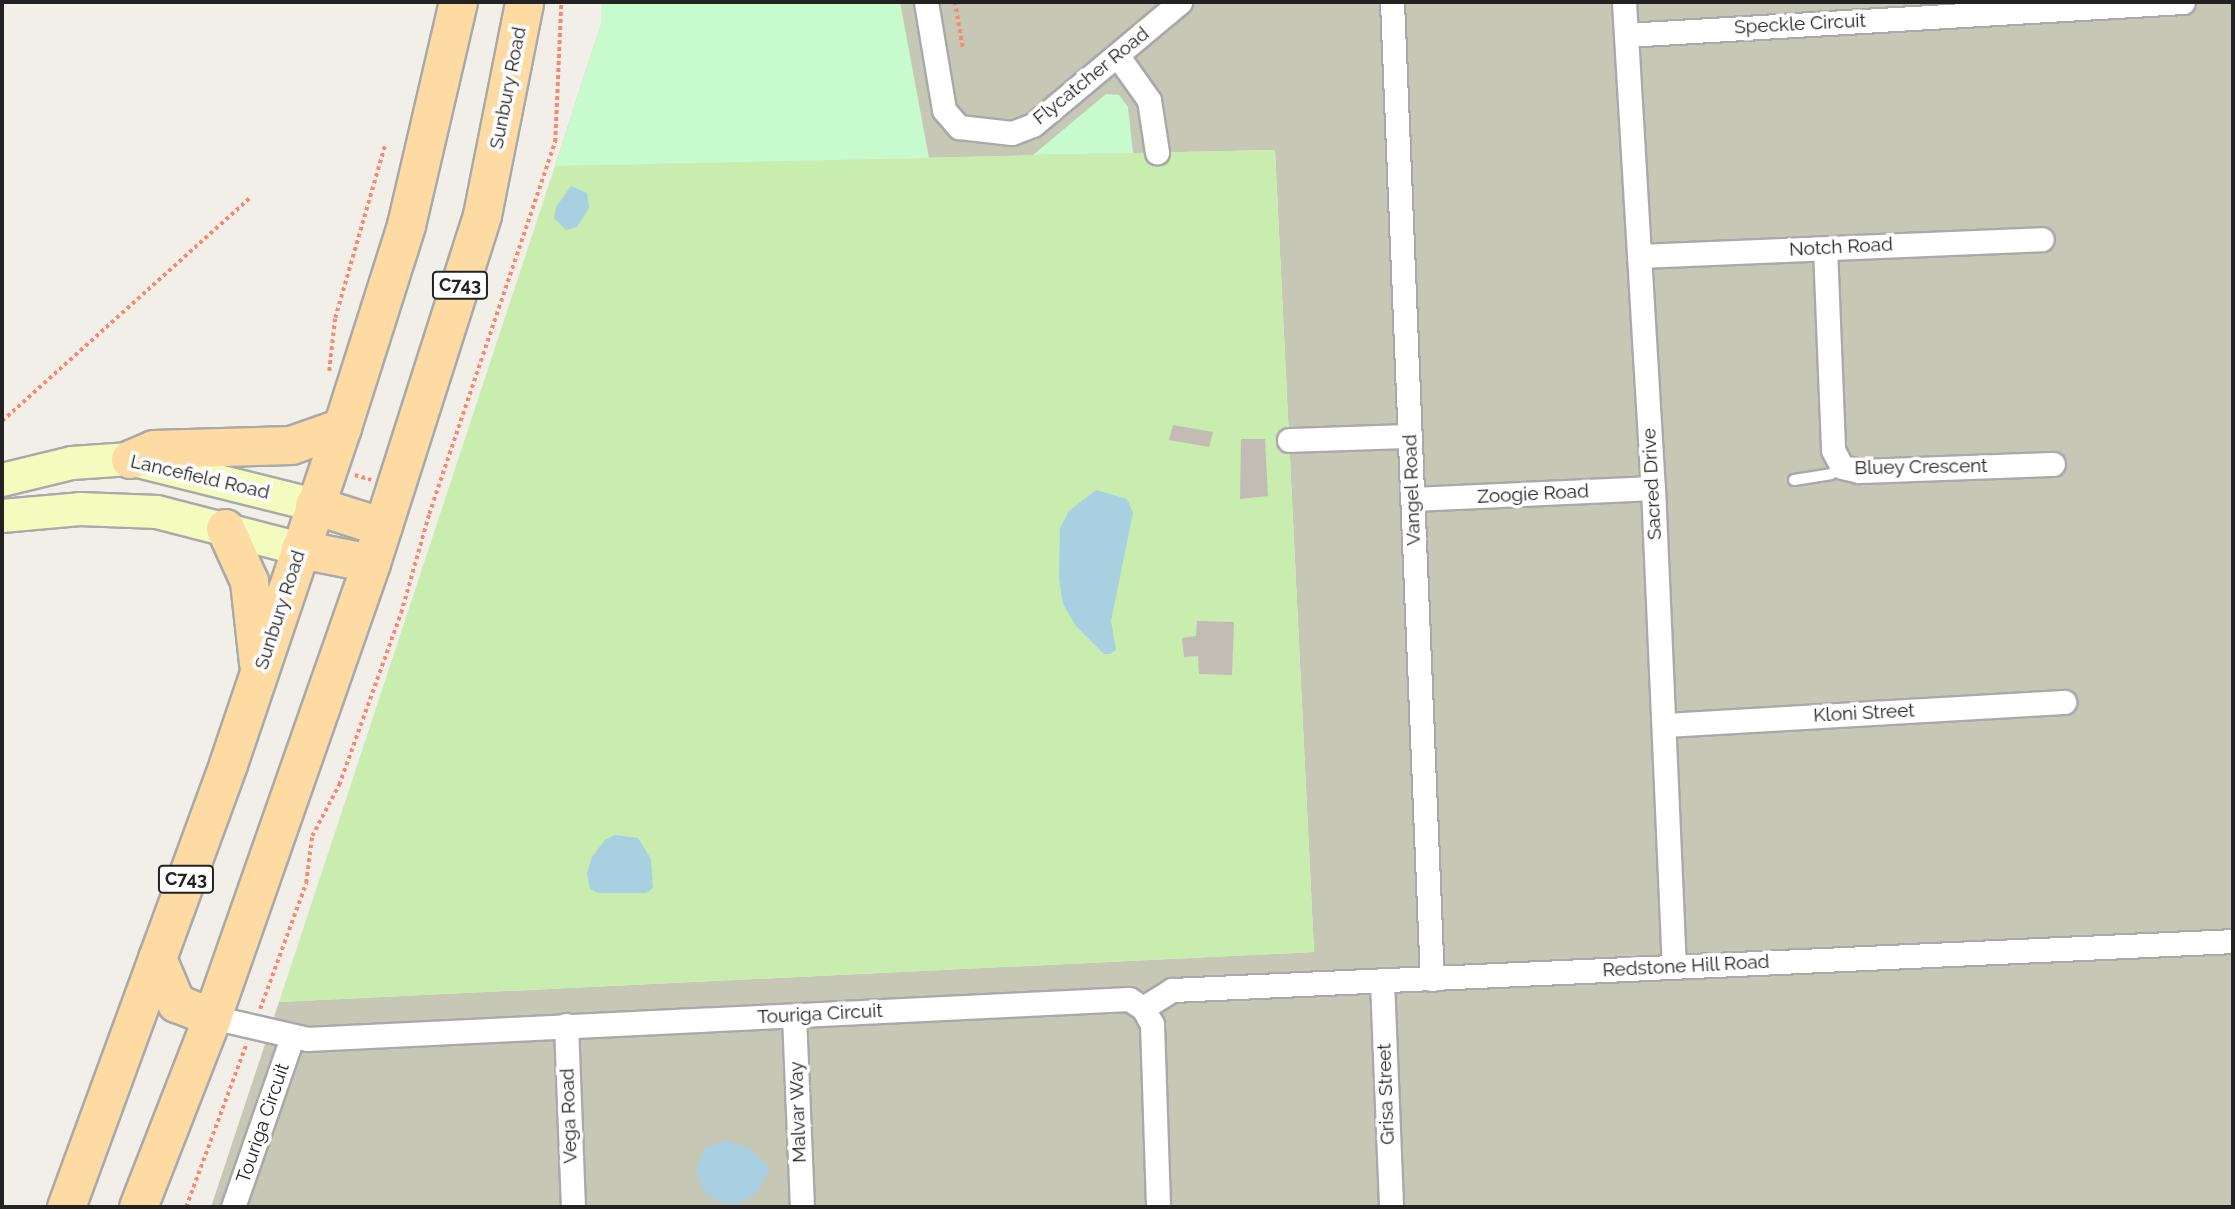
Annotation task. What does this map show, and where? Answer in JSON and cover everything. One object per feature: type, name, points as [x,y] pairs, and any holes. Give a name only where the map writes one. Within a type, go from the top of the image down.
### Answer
[{"type":"main road","name":"Sunbury Road","points":[[66,1207],[259,674],[342,428],[406,225],[458,2]]},
{"type":"main road","name":"Sunbury Road","points":[[138,1207],[212,1017],[372,563],[482,215],[524,2]]},
{"type":"main road","points":[[130,459],[153,449],[291,445],[342,428]]},
{"type":"main road","name":"Lancefield Road","points":[[2,480],[72,463],[130,459],[314,505]]},
{"type":"main road","points":[[314,505],[383,527]]},
{"type":"main road","points":[[2,516],[80,509],[157,512],[225,527],[300,549],[372,563]]},
{"type":"main road","points":[[225,527],[249,581],[259,674]]},
{"type":"main road","points":[[157,958],[176,1003],[212,1017]]},
{"type":"street","name":"Flycatcher Road","points":[[926,2],[944,110],[959,127],[1012,133],[1033,125],[1180,2]]},
{"type":"street","name":"Vangel Road","points":[[1392,2],[1432,979]]},
{"type":"street","name":"Sacred Drive","points":[[1624,2],[1653,488],[1674,967]]},
{"type":"street","name":"Speckle Circuit","points":[[1626,35],[2183,2]]},
{"type":"street","points":[[1117,55],[1149,100],[1157,152]]},
{"type":"street","name":"Notch Road","points":[[1639,256],[2042,239]]},
{"type":"street","name":"Bluey Crescent","points":[[1825,248],[1833,450],[1842,467],[2053,464]]},
{"type":"street","points":[[1289,440],[1410,436]]},
{"type":"street","name":"Zoogie Road","points":[[1413,499],[1653,488]]},
{"type":"street","name":"Kloni Street","points":[[1664,724],[2064,702]]},
{"type":"street","name":"Redstone Hill Road","points":[[1143,1008],[1172,990],[2233,941]]},
{"type":"street","name":"Grisa Street","points":[[1382,981],[1391,1207]]},
{"type":"street","name":"Touriga Circuit","points":[[212,1017],[252,1030],[292,1038],[1129,999],[1143,1008]]},
{"type":"street","points":[[1143,1008],[1152,1024],[1158,1207]]},
{"type":"street","name":"Malvar Way","points":[[794,1016],[802,1207]]},
{"type":"street","name":"Vega Road","points":[[565,1024],[573,1207]]},
{"type":"street","name":"Touriga Circuit","points":[[233,1207],[292,1038]]},
{"type":"lane","points":[[1794,480],[1831,474],[1842,467]]},
{"type":"path","points":[[186,1207],[306,883],[312,836],[339,785],[401,613],[429,514],[555,142],[561,2]]},
{"type":"path","points":[[955,2],[963,48]]},
{"type":"path","points":[[325,383],[335,317],[385,145]]},
{"type":"path","points":[[2,421],[250,198]]},
{"type":"shaded area","points":[[601,2],[2233,2],[2233,1207],[211,1207],[279,1002],[1314,952],[1275,150],[555,166],[601,24]]},
{"type":"green space","points":[[601,2],[900,2],[929,158],[555,166],[601,24]]},
{"type":"green space","points":[[1106,94],[1119,95],[1128,107],[1133,153],[1033,155]]},
{"type":"green space","points":[[1275,150],[1314,952],[279,1002],[555,166]]},
{"type":"water","points":[[571,186],[587,193],[589,208],[577,227],[566,230],[554,218],[556,207]]},
{"type":"water","points":[[1096,490],[1127,499],[1133,513],[1111,621],[1116,650],[1110,654],[1104,654],[1076,626],[1063,604],[1059,579],[1060,528],[1069,511]]},
{"type":"water","points":[[615,835],[638,838],[651,859],[653,888],[646,893],[598,893],[590,889],[587,873],[592,857],[605,840]]},
{"type":"water","points":[[726,1140],[749,1148],[770,1168],[758,1192],[736,1206],[717,1201],[703,1190],[696,1169],[705,1148]]},
{"type":"building","points":[[1173,425],[1213,432],[1209,447],[1169,440]]},
{"type":"building","points":[[1241,439],[1265,439],[1268,496],[1240,499]]},
{"type":"building","points":[[1197,621],[1234,622],[1232,675],[1199,674],[1198,656],[1184,657],[1182,638],[1196,636]]}]
